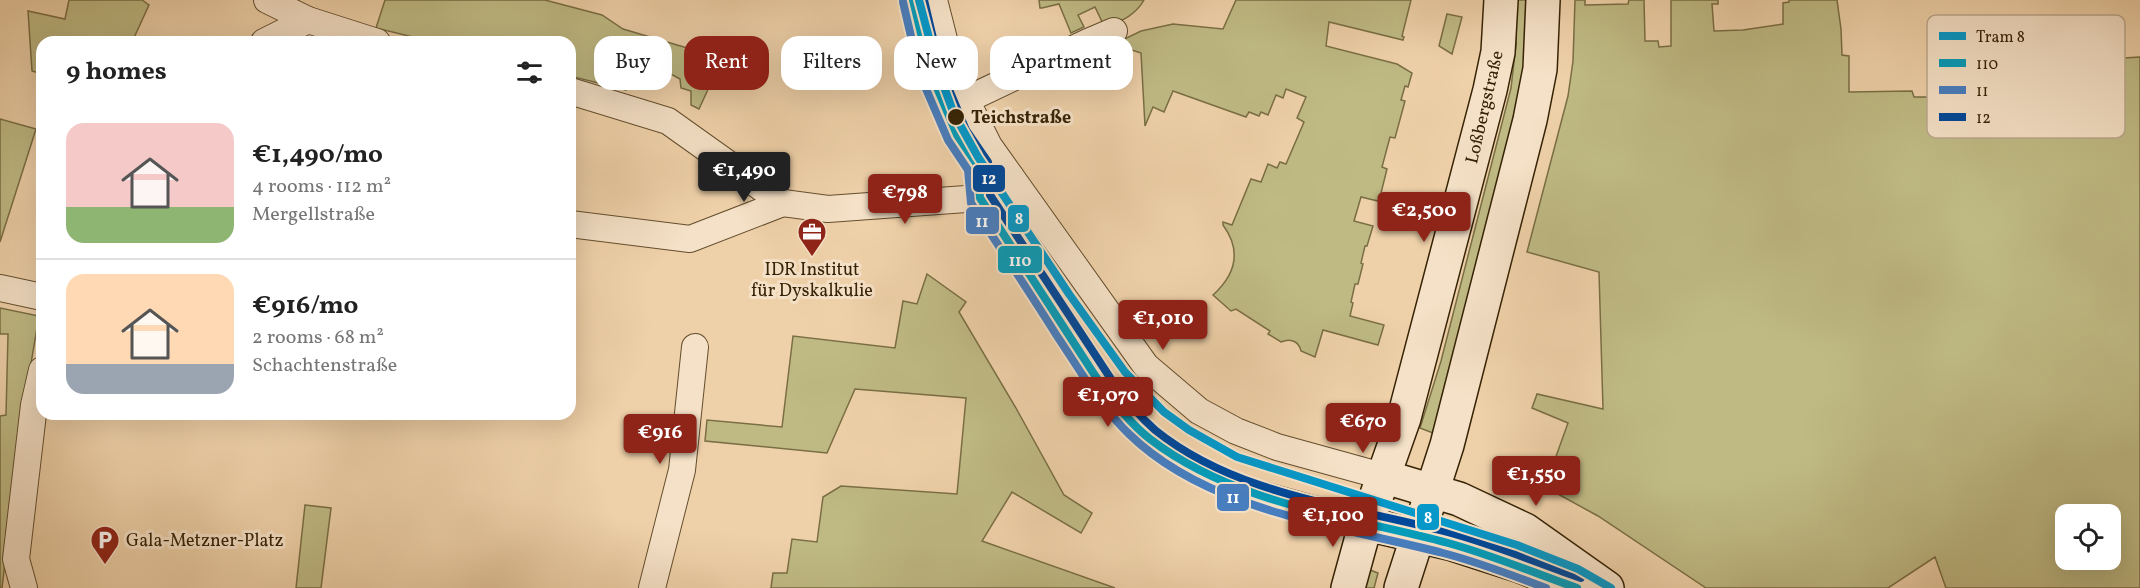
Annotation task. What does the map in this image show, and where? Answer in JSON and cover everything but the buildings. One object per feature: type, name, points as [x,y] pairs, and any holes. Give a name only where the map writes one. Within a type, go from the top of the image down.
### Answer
[{"type":"main road","name":"Loßbergstraße","points":[[1348,588],[1367,524],[1404,418],[1490,90],[1498,52],[1501,0]]},
{"type":"main road","points":[[1401,588],[1447,445],[1530,120],[1540,69],[1543,0]]},
{"type":"main road","points":[[1383,476],[1432,490],[1478,507],[1525,530],[1606,588]]},
{"type":"main road","points":[[1367,524],[1418,535],[1518,565],[1577,588]]},
{"type":"street","points":[[267,0],[308,21],[357,36]]},
{"type":"street","points":[[934,0],[950,63],[989,146],[1146,366],[1199,411],[1236,431],[1276,447],[1383,476]]},
{"type":"street","points":[[277,36],[308,21]]},
{"type":"street","points":[[966,100],[1114,31]]},
{"type":"street","points":[[576,93],[668,121],[783,203],[828,209],[980,198],[1011,177]]},
{"type":"street","points":[[980,198],[1119,408],[1149,439],[1194,469],[1245,490],[1367,524]]},
{"type":"street","points":[[576,225],[690,239],[783,203]]},
{"type":"street","points":[[0,288],[36,296]]},
{"type":"street","points":[[652,588],[682,470],[695,347]]},
{"type":"street","points":[[22,581],[16,559],[36,396]]},
{"type":"shaded area","points":[[69,0],[142,0],[149,5],[135,36],[36,36],[36,72],[32,71],[28,11],[65,19]]},
{"type":"shaded area","points":[[385,0],[545,0],[602,15],[623,29],[647,36],[594,36],[594,82],[576,78],[576,36],[409,36],[376,28]]},
{"type":"shaded area","points":[[1039,0],[1144,0],[1132,14],[1105,28],[1095,7],[1078,15],[1084,27],[1071,33],[1059,4],[1040,8]]},
{"type":"shaded area","points":[[1236,0],[1411,0],[1403,40],[1329,22],[1326,46],[1397,64],[1412,73],[1401,100],[1405,101],[1395,138],[1390,137],[1382,167],[1387,169],[1381,193],[1384,194],[1382,202],[1361,197],[1354,221],[1373,226],[1367,246],[1365,246],[1358,284],[1355,284],[1350,316],[1384,325],[1378,345],[1323,330],[1315,357],[1301,351],[1294,341],[1281,342],[1268,334],[1270,331],[1236,309],[1231,311],[1213,295],[1227,279],[1234,262],[1233,244],[1223,222],[1232,225],[1251,179],[1261,182],[1268,164],[1277,168],[1280,162],[1286,164],[1304,122],[1297,118],[1306,97],[1286,89],[1283,98],[1276,95],[1268,115],[1261,112],[1259,116],[1249,112],[1246,117],[1173,91],[1164,112],[1153,107],[1145,126],[1141,53],[1133,50],[1133,36],[1131,36],[1141,31],[1173,24],[1223,29]]},
{"type":"shaded area","points":[[1516,0],[1530,0],[1528,62],[1452,370],[1433,433],[1420,428],[1441,361],[1511,88],[1516,45]]},
{"type":"shaded area","points":[[1575,0],[1585,0],[1585,5],[1628,4],[1629,0],[1644,0],[1645,41],[1658,41],[1659,47],[1671,46],[1671,0],[1718,0],[1718,4],[1712,4],[1714,31],[1743,30],[1783,24],[1783,3],[1789,0],[1837,0],[1842,55],[1849,56],[1849,92],[1912,91],[1914,97],[1927,97],[1927,138],[2125,138],[2125,58],[2140,57],[2140,588],[1946,588],[1935,557],[1888,588],[1706,588],[1598,516],[1545,487],[1568,423],[1532,408],[1537,394],[1603,409],[1599,272],[1527,252],[1568,96],[1573,61]]},
{"type":"shaded area","points":[[1447,14],[1462,17],[1452,54],[1439,46]]},
{"type":"shaded area","points":[[672,43],[684,47],[684,89],[681,88],[680,79],[672,75]]},
{"type":"shaded area","points":[[688,90],[708,90],[699,109],[691,105],[691,91]]},
{"type":"shaded area","points":[[0,119],[36,129],[0,242]]},
{"type":"shaded area","points":[[927,274],[966,302],[959,312],[1064,495],[1092,513],[1081,533],[1012,492],[982,541],[1115,588],[771,588],[773,573],[787,573],[792,539],[817,542],[823,497],[841,486],[957,494],[966,398],[855,389],[827,453],[705,441],[707,420],[782,427],[793,336],[895,348],[903,301],[917,304]]},
{"type":"shaded area","points":[[0,308],[36,315],[36,334],[22,417],[2,588],[0,588],[0,416],[6,415],[8,334],[0,334]]},
{"type":"shaded area","points":[[305,505],[331,508],[321,588],[296,588]]},
{"type":"shaded area","points":[[1370,570],[1378,573],[1374,588],[1365,588]]},
{"type":"tram line","name":"8","points":[[919,0],[937,68],[954,114],[978,157],[1069,294],[1125,372],[1164,412],[1189,430],[1237,457],[1517,545],[1578,569],[1611,588]]},
{"type":"transit line","name":"110","points":[[913,0],[930,71],[957,135],[978,166],[980,198],[1100,383],[1134,425],[1150,439],[1183,461],[1255,494],[1332,516],[1448,543],[1577,588]]},
{"type":"transit line","name":"12","points":[[924,0],[940,68],[966,130],[988,162],[990,195],[1113,382],[1132,407],[1155,430],[1187,453],[1222,471],[1259,485],[1297,497],[1451,533],[1581,578]]},
{"type":"transit line","name":"11","points":[[903,2],[920,75],[948,140],[968,170],[971,203],[1091,387],[1129,434],[1161,460],[1197,482],[1236,499],[1277,513],[1456,557],[1546,588]]},
{"type":"place","name":"Teichstraße","points":[[956,117]]},
{"type":"place","name":"IDR Institut für Dyskalkulie","points":[[812,258]]},
{"type":"place","name":"Gala-Metzner-Platz","points":[[105,566]]}]
